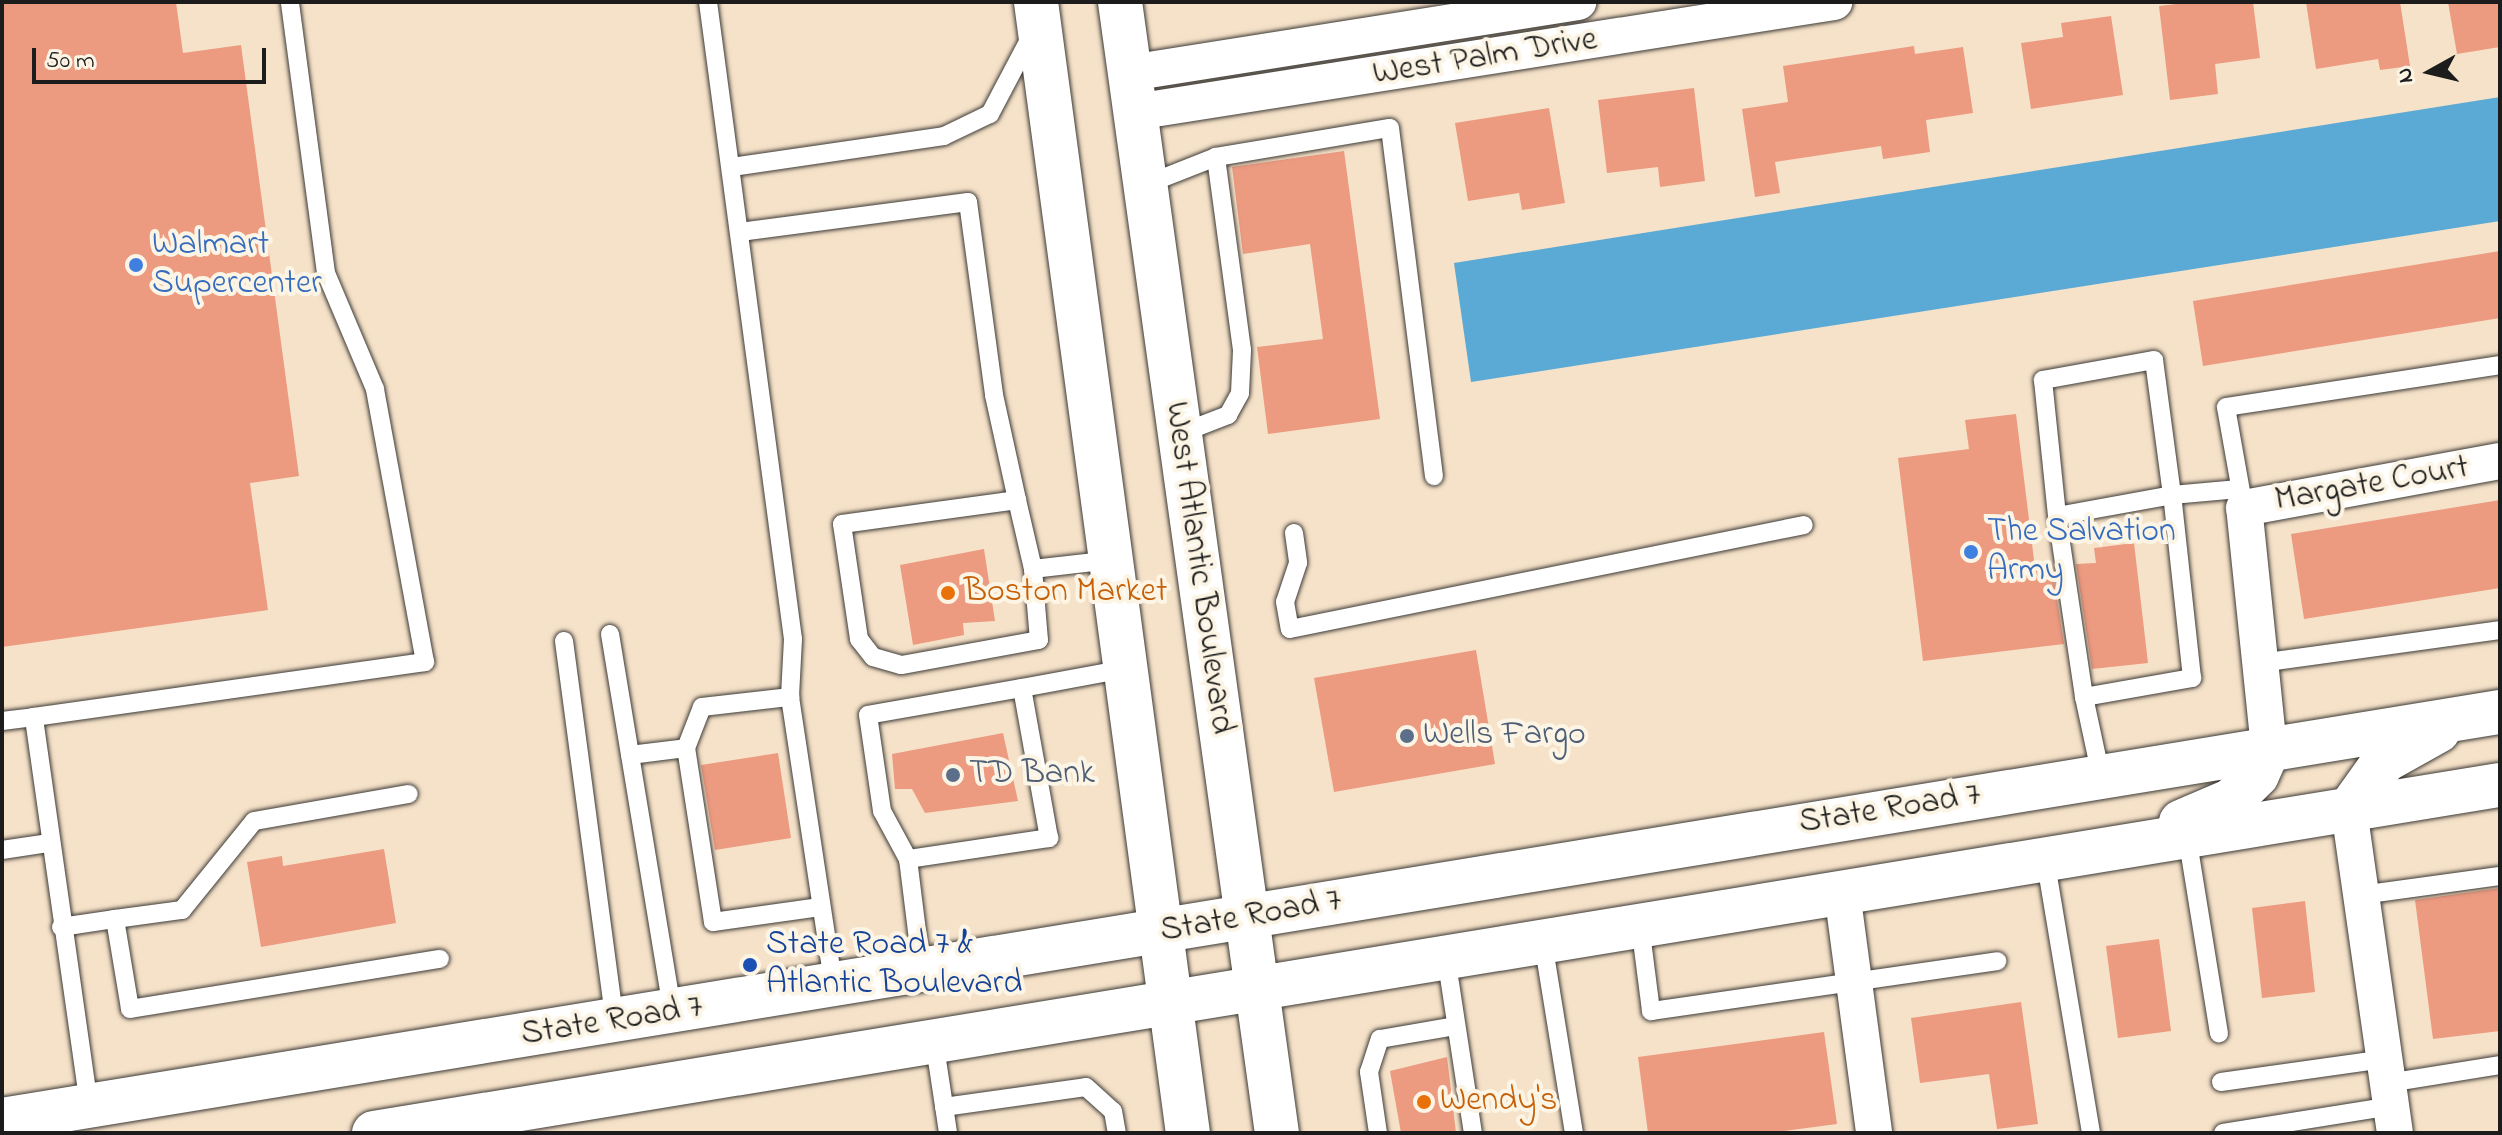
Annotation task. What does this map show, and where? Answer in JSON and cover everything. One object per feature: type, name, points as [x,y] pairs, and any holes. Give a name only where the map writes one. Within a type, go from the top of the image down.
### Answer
[{"type":"main road","name":"West Atlantic Boulevard","points":[[1120,2],[1277,1133]]},
{"type":"main road","points":[[1037,9],[1164,932],[1188,1133]]},
{"type":"main road","points":[[2349,810],[2384,761],[2480,715]]},
{"type":"main road","name":"State Road 7","points":[[2,1120],[78,1120],[202,1088],[2480,715]]},
{"type":"main road","points":[[2131,844],[2232,800],[2257,775],[2269,748]]},
{"type":"main road","name":"State Road 7","points":[[374,1133],[511,1122],[934,1040],[2500,785]]},
{"type":"main road","points":[[128,1133],[202,1088]]},
{"type":"street","name":"West Palm Drive","points":[[1132,92],[1305,45],[1578,2]]},
{"type":"street","name":"West Palm Drive","points":[[1132,92],[1311,86],[1834,2]]},
{"type":"street","points":[[1305,45],[1311,86]]},
{"type":"street","name":"Margate Court","points":[[2269,748],[2242,498],[2500,461]]},
{"type":"street","points":[[2349,810],[2390,1095]]},
{"type":"street","points":[[1842,892],[1874,1133]]},
{"type":"lane","points":[[2,721],[425,662],[375,389],[326,273],[290,2]]},
{"type":"lane","points":[[708,2],[793,639],[790,697],[834,986]]},
{"type":"lane","points":[[732,167],[890,147],[944,136],[990,114],[1012,82],[1037,9]]},
{"type":"lane","points":[[1145,185],[1216,157],[1390,128],[1434,476]]},
{"type":"lane","points":[[1179,434],[1228,415],[1240,393],[1242,350],[1216,157]]},
{"type":"lane","points":[[740,232],[968,202],[994,395],[1033,569],[1039,640],[901,665],[873,657],[859,639],[842,524],[1017,500]]},
{"type":"lane","points":[[2084,697],[2192,678],[2154,360],[2043,380],[2057,516],[2084,697],[2101,776]]},
{"type":"lane","points":[[2057,516],[2172,495],[2242,498],[2226,407],[2500,365]]},
{"type":"lane","points":[[1294,533],[1298,563],[1285,602],[1290,629],[1804,525]]},
{"type":"lane","points":[[1033,569],[1112,560]]},
{"type":"lane","points":[[2260,663],[2500,630]]},
{"type":"lane","points":[[610,634],[673,1013]]},
{"type":"lane","points":[[564,641],[615,1022]]},
{"type":"lane","points":[[922,972],[908,859],[882,811],[868,715],[1128,669]]},
{"type":"lane","points":[[908,859],[1049,838],[1022,688]]},
{"type":"lane","points":[[790,697],[702,707],[686,748],[713,922],[820,907]]},
{"type":"lane","points":[[34,717],[61,927],[78,1120]]},
{"type":"lane","points":[[630,755],[686,748]]},
{"type":"lane","points":[[61,927],[182,910],[254,821],[409,794]]},
{"type":"lane","points":[[2187,836],[2219,1033]]},
{"type":"lane","points":[[2,850],[49,843]]},
{"type":"lane","points":[[2045,858],[2091,1133]]},
{"type":"lane","points":[[2361,895],[2500,876]]},
{"type":"lane","points":[[115,919],[130,1009],[440,959]]},
{"type":"lane","points":[[1640,925],[1651,1011],[1997,961]]},
{"type":"lane","points":[[1543,941],[1574,1133]]},
{"type":"lane","points":[[1446,957],[1473,1133]]},
{"type":"lane","points":[[1378,1133],[1369,1072],[1380,1039],[1455,1026]]},
{"type":"lane","points":[[934,1040],[948,1133]]},
{"type":"lane","points":[[2223,1133],[2390,1095],[2500,1065]]},
{"type":"lane","points":[[2221,1082],[2390,1095]]},
{"type":"lane","points":[[944,1107],[1086,1087],[1113,1111],[1117,1133]]},
{"type":"water","points":[[2500,97],[2500,221],[1471,382],[1454,263]]},
{"type":"building","name":"Walmart Supercenter","points":[[2,2],[176,2],[183,53],[241,45],[299,476],[250,483],[268,610],[2,647]]},
{"type":"building","points":[[2193,2],[2253,2],[2260,58],[2215,64],[2218,94],[2170,100],[2159,6]]},
{"type":"building","points":[[2306,2],[2400,2],[2410,66],[2380,70],[2378,59],[2316,69]]},
{"type":"building","points":[[2448,2],[2500,2],[2500,47],[2457,54]]},
{"type":"building","points":[[2111,16],[2123,95],[2031,109],[2021,43],[2063,37],[2061,23]]},
{"type":"building","points":[[1914,46],[1915,54],[1963,47],[1973,113],[1926,120],[1930,152],[1883,159],[1881,146],[1775,162],[1780,193],[1755,197],[1742,109],[1788,102],[1783,66]]},
{"type":"building","points":[[1694,88],[1705,181],[1660,187],[1658,167],[1607,173],[1598,100]]},
{"type":"building","points":[[1549,108],[1565,203],[1522,210],[1519,193],[1468,201],[1455,123]]},
{"type":"building","points":[[1344,151],[1380,419],[1268,434],[1257,347],[1323,339],[1310,244],[1243,254],[1232,167]]},
{"type":"building","points":[[2500,251],[2500,318],[2203,366],[2193,301]]},
{"type":"building","name":"The Salvation Army","points":[[2016,414],[2035,568],[2052,567],[2064,644],[1923,661],[1898,458],[1969,449],[1965,420]]},
{"type":"building","points":[[2500,500],[2500,588],[2304,619],[2291,534]]},
{"type":"building","points":[[2134,543],[2148,663],[2092,669],[2076,564],[2096,563],[2094,548]]},
{"type":"building","name":"Boston Market","points":[[984,549],[995,621],[963,623],[964,635],[913,645],[900,565]]},
{"type":"building","name":"Wells Fargo","points":[[1476,650],[1495,764],[1334,792],[1314,678]]},
{"type":"building","name":"TD Bank","points":[[1003,733],[1018,801],[925,813],[912,789],[895,789],[892,754]]},
{"type":"building","points":[[778,753],[791,838],[715,850],[701,765]]},
{"type":"building","points":[[384,849],[396,923],[261,947],[247,862],[282,856],[283,866]]},
{"type":"building","points":[[2500,888],[2500,1031],[2433,1039],[2415,900]]},
{"type":"building","points":[[2305,901],[2315,992],[2262,998],[2252,908]]},
{"type":"building","points":[[2159,939],[2171,1031],[2118,1038],[2106,946]]},
{"type":"building","points":[[2021,1002],[2038,1124],[1997,1129],[1989,1074],[1920,1083],[1911,1018]]},
{"type":"building","points":[[1824,1032],[1837,1124],[1768,1133],[1648,1133],[1638,1057]]},
{"type":"building","name":"Wendy's","points":[[1447,1057],[1456,1133],[1401,1133],[1390,1071]]},
{"type":"place","name":"Walmart Supercenter","points":[[136,265]]},
{"type":"place","name":"The Salvation Army","points":[[1971,552]]},
{"type":"place","name":"Boston Market","points":[[948,593]]},
{"type":"place","name":"Wells Fargo","points":[[1407,736]]},
{"type":"place","name":"TD Bank","points":[[953,775]]},
{"type":"place","name":"State Road 7 & Atlantic Boulevard","points":[[750,965]]},
{"type":"place","name":"Wendy's","points":[[1424,1102]]}]
